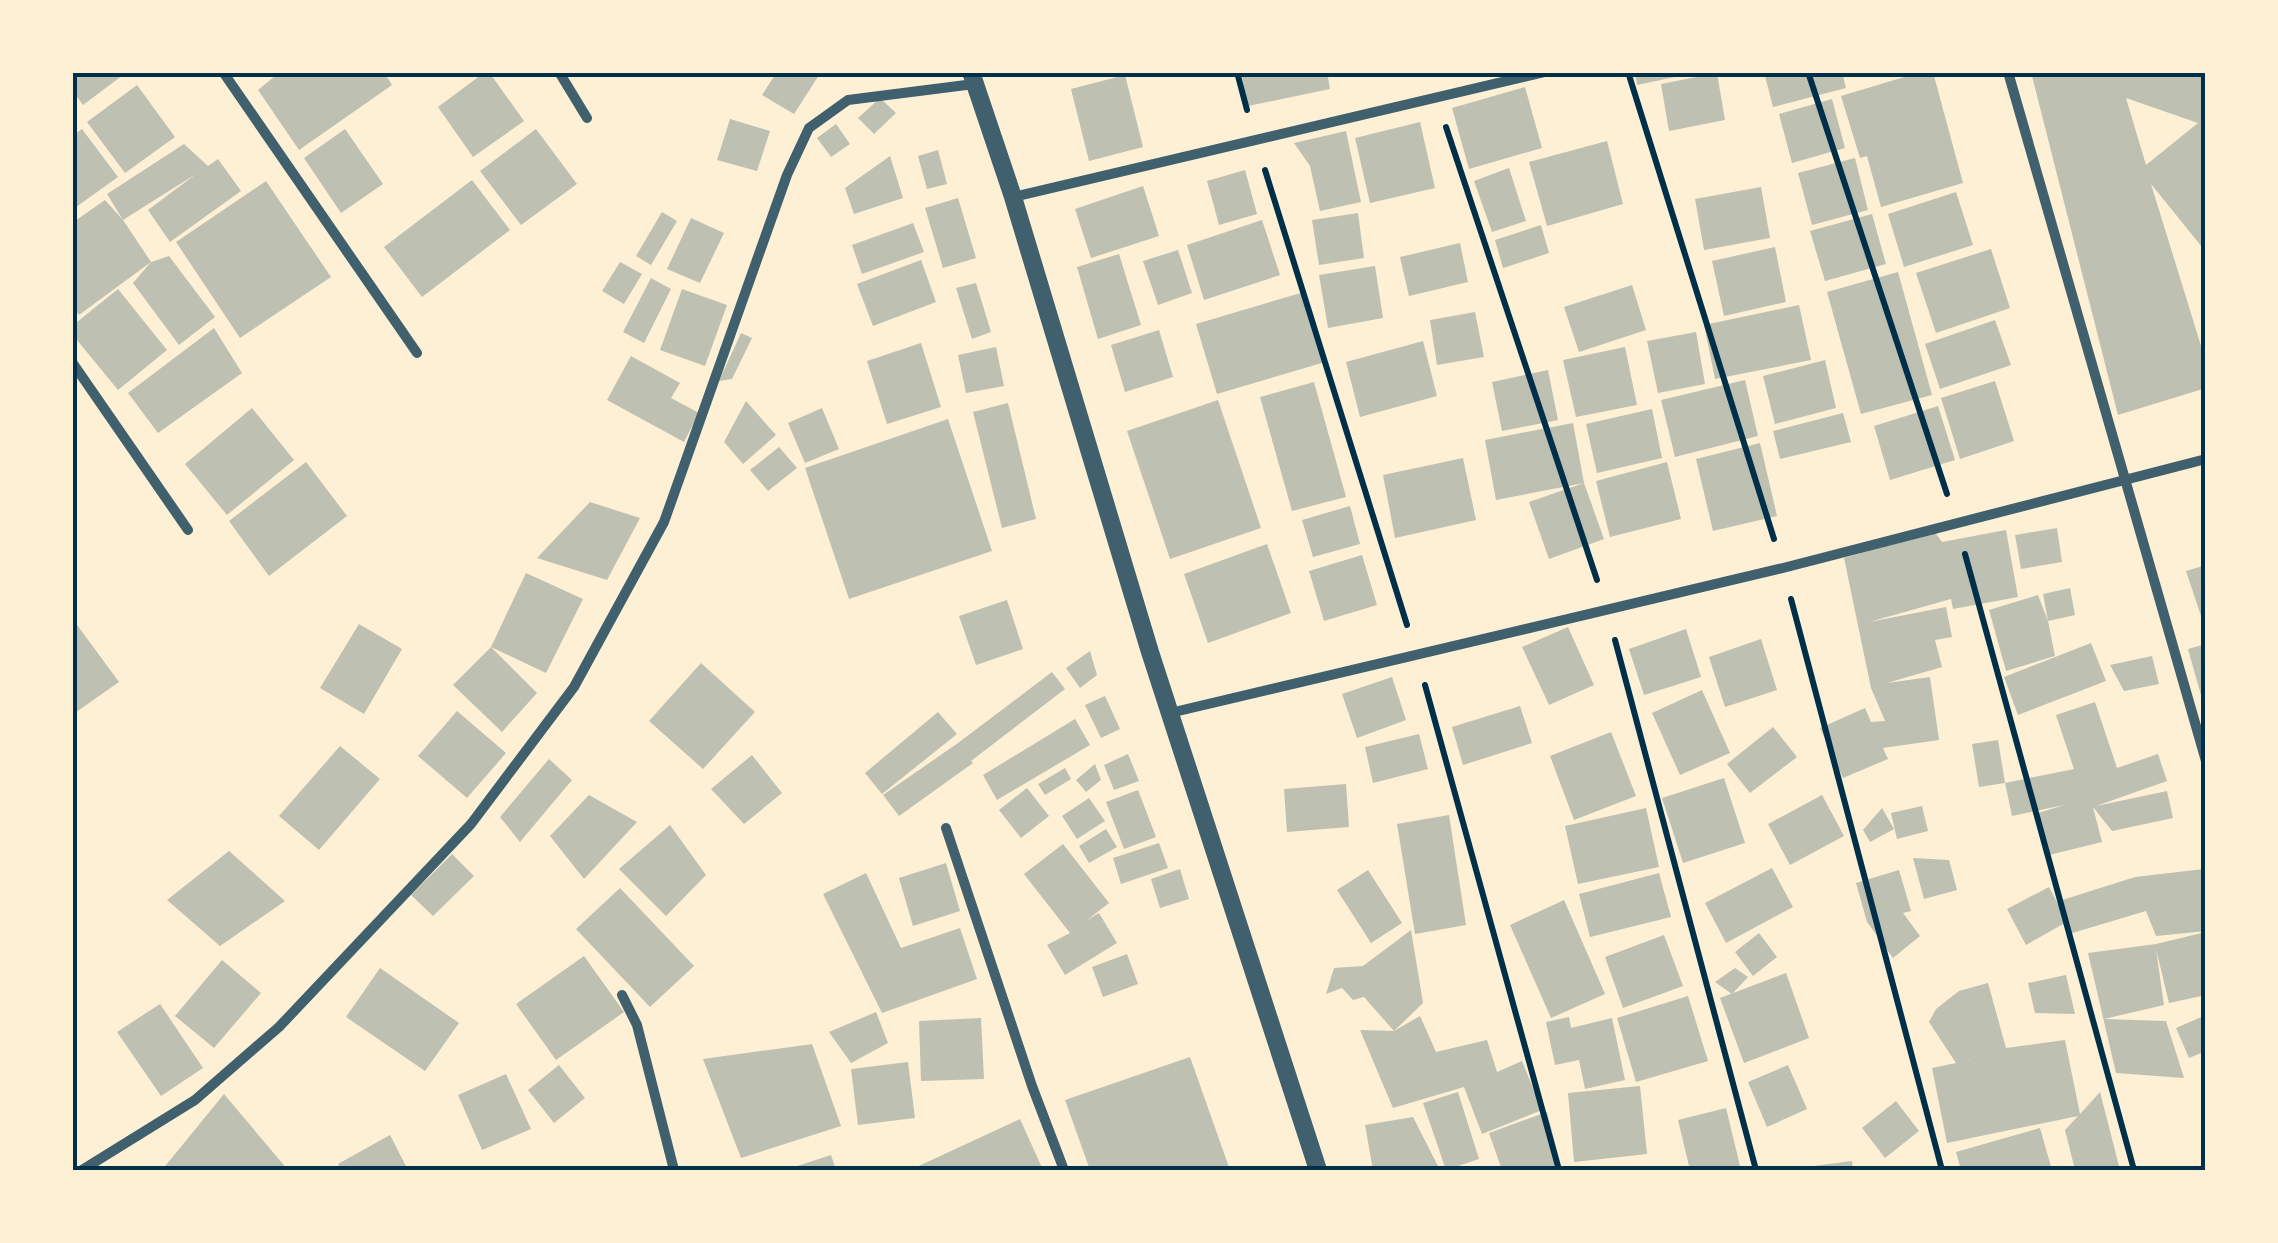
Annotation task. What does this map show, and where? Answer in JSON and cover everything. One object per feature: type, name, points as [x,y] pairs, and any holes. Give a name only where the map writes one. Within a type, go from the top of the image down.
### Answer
[{"type":"street","points":[[224,72],[417,354]]},
{"type":"street","points":[[559,72],[587,118]]},
{"type":"street","points":[[1013,196],[1545,72]]},
{"type":"street","points":[[2008,72],[2206,761]]},
{"type":"street","points":[[82,1170],[194,1100],[279,1027],[471,824],[574,687],[664,522],[787,175],[809,128],[848,100],[972,78],[1013,196],[1170,713],[1318,1170]]},
{"type":"street","points":[[72,362],[188,530]]},
{"type":"street","points":[[1170,713],[1783,568],[2206,459]]},
{"type":"street","points":[[946,828],[1064,1170]]},
{"type":"street","points":[[622,995],[638,1025],[674,1170]]},
{"type":"path","points":[[1237,72],[1417,656],[1559,1170]]},
{"type":"path","points":[[1628,72],[1783,568],[1942,1170]]},
{"type":"path","points":[[1808,72],[1956,522],[2134,1170]]},
{"type":"path","points":[[1437,100],[1606,608],[1756,1170]]},
{"type":"building","points":[[72,72],[127,72],[83,105],[72,90]]},
{"type":"building","points":[[280,72],[384,72],[392,85],[299,150],[258,90]]},
{"type":"building","points":[[489,72],[524,121],[473,157],[438,107]]},
{"type":"building","points":[[777,72],[821,72],[794,114],[762,95]]},
{"type":"building","points":[[1241,72],[1327,72],[1330,89],[1248,106]]},
{"type":"building","points":[[1635,72],[1689,72],[1689,74],[1637,85]]},
{"type":"building","points":[[1764,72],[1842,72],[1846,88],[1773,107]]},
{"type":"building","points":[[1921,72],[1933,72],[1963,183],[1881,207],[1867,156],[1860,158],[1841,96]]},
{"type":"building","points":[[2031,72],[2206,72],[2206,252],[2151,184],[2206,362],[2206,388],[2118,415]],"holes":[[[2126,98],[2198,123],[2146,165]]]},
{"type":"building","points":[[1717,73],[1725,120],[1669,131],[1661,84]]},
{"type":"building","points":[[1125,75],[1143,147],[1089,161],[1071,89]]},
{"type":"building","points":[[137,85],[175,137],[125,173],[87,122]]},
{"type":"building","points":[[1525,87],[1542,148],[1469,169],[1452,108]]},
{"type":"building","points":[[880,98],[896,113],[874,134],[858,118]]},
{"type":"building","points":[[1832,99],[1845,148],[1792,163],[1779,114]]},
{"type":"building","points":[[730,119],[770,131],[757,171],[717,160]]},
{"type":"building","points":[[1420,122],[1435,188],[1370,203],[1355,138]]},
{"type":"building","points":[[836,124],[850,144],[831,157],[817,138]]},
{"type":"building","points":[[82,129],[118,177],[72,210],[72,136]]},
{"type":"building","points":[[345,129],[383,184],[341,213],[304,158]]},
{"type":"building","points":[[536,129],[577,184],[521,225],[480,171]]},
{"type":"building","points":[[1346,131],[1361,202],[1320,211],[1310,166],[1294,143]]},
{"type":"building","points":[[1607,141],[1623,204],[1547,226],[1529,162]]},
{"type":"building","points":[[184,144],[208,166],[218,159],[241,191],[170,242],[148,210],[196,174],[123,220],[107,194]]},
{"type":"building","points":[[938,150],[947,184],[927,189],[918,156]]},
{"type":"building","points":[[890,156],[903,198],[854,214],[845,188]]},
{"type":"building","points":[[1855,158],[1868,210],[1812,225],[1798,173]]},
{"type":"building","points":[[1509,168],[1526,221],[1492,232],[1474,181]]},
{"type":"building","points":[[1245,170],[1257,214],[1219,225],[1207,181]]},
{"type":"building","points":[[472,180],[510,230],[422,297],[384,247]]},
{"type":"building","points":[[266,181],[331,277],[240,338],[176,242]]},
{"type":"building","points":[[1143,186],[1159,236],[1091,258],[1075,209]]},
{"type":"building","points":[[1761,187],[1770,238],[1704,250],[1695,199]]},
{"type":"building","points":[[1956,192],[1973,245],[1904,267],[1888,214]]},
{"type":"building","points":[[958,198],[976,258],[943,268],[925,208]]},
{"type":"building","points":[[105,200],[151,262],[79,315],[72,305],[72,223]]},
{"type":"building","points":[[662,212],[677,221],[651,265],[636,256]]},
{"type":"building","points":[[1358,213],[1364,258],[1319,265],[1312,220]]},
{"type":"building","points":[[1872,214],[1886,264],[1825,281],[1810,231]]},
{"type":"building","points":[[691,218],[724,233],[700,283],[667,269]]},
{"type":"building","points":[[1262,220],[1280,275],[1204,300],[1187,245]]},
{"type":"building","points":[[913,223],[924,252],[862,274],[852,245]]},
{"type":"building","points":[[1541,225],[1549,253],[1503,268],[1495,240]]},
{"type":"building","points":[[1460,243],[1468,282],[1409,296],[1400,257]]},
{"type":"building","points":[[1775,247],[1786,302],[1724,316],[1712,261]]},
{"type":"building","points":[[1991,249],[2010,308],[1936,333],[1916,273]]},
{"type":"building","points":[[1178,250],[1192,293],[1158,305],[1143,261]]},
{"type":"building","points":[[1119,254],[1141,325],[1098,339],[1077,267]]},
{"type":"building","points":[[169,256],[215,317],[179,345],[133,283],[151,262]]},
{"type":"building","points":[[921,260],[936,302],[873,326],[857,284]]},
{"type":"building","points":[[620,262],[642,274],[624,304],[602,291]]},
{"type":"building","points":[[1375,266],[1383,318],[1328,328],[1319,275]]},
{"type":"building","points":[[1898,272],[1932,395],[1861,414],[1827,292]]},
{"type":"building","points":[[651,278],[671,289],[644,343],[623,332]]},
{"type":"building","points":[[976,283],[991,332],[972,339],[956,288]]},
{"type":"building","points":[[1632,285],[1646,330],[1579,352],[1564,307]]},
{"type":"building","points":[[118,289],[167,350],[118,390],[72,334],[72,326]]},
{"type":"building","points":[[682,289],[727,305],[705,366],[660,350]]},
{"type":"building","points":[[1304,292],[1325,362],[1217,394],[1196,324]]},
{"type":"building","points":[[1799,305],[1811,360],[1715,379],[1704,325]]},
{"type":"building","points":[[1475,312],[1484,357],[1437,365],[1430,320]]},
{"type":"building","points":[[1995,320],[2011,365],[1940,389],[1925,344]]},
{"type":"building","points":[[214,328],[242,373],[158,433],[128,393]]},
{"type":"building","points":[[1159,330],[1173,377],[1125,392],[1111,345]]},
{"type":"building","points":[[1696,332],[1705,384],[1658,393],[1647,341]]},
{"type":"building","points":[[741,333],[752,338],[732,379],[719,381]]},
{"type":"building","points":[[1423,341],[1437,396],[1360,417],[1346,362]]},
{"type":"building","points":[[921,343],[941,407],[887,424],[867,361]]},
{"type":"building","points":[[996,347],[1004,386],[966,393],[958,355]]},
{"type":"building","points":[[1625,347],[1637,405],[1576,417],[1563,360]]},
{"type":"building","points":[[631,356],[680,383],[671,398],[699,413],[684,442],[607,400]]},
{"type":"building","points":[[1825,360],[1836,408],[1775,424],[1763,376]]},
{"type":"building","points":[[1548,370],[1558,420],[1502,431],[1492,382]]},
{"type":"building","points":[[1745,380],[1758,436],[1675,457],[1661,400]]},
{"type":"building","points":[[1995,381],[2014,441],[1960,459],[1941,398]]},
{"type":"building","points":[[1314,382],[1346,497],[1292,511],[1260,397]]},
{"type":"building","points":[[1218,400],[1261,528],[1170,559],[1127,431]]},
{"type":"building","points":[[746,401],[776,435],[743,464],[724,442]]},
{"type":"building","points":[[1008,403],[1036,519],[1002,528],[973,412]]},
{"type":"building","points":[[1938,406],[1955,460],[1890,480],[1874,426]]},
{"type":"building","points":[[252,408],[294,460],[227,515],[185,464]]},
{"type":"building","points":[[822,408],[839,449],[805,463],[788,423]]},
{"type":"building","points":[[1652,409],[1662,458],[1597,473],[1586,424]]},
{"type":"building","points":[[1843,413],[1851,442],[1780,459],[1773,431]]},
{"type":"building","points":[[948,419],[992,551],[849,599],[805,468]]},
{"type":"building","points":[[1573,423],[1584,483],[1496,500],[1485,440]]},
{"type":"building","points":[[1760,443],[1777,516],[1713,531],[1696,459]]},
{"type":"building","points":[[779,447],[797,468],[768,491],[750,470]]},
{"type":"building","points":[[1463,458],[1476,520],[1395,538],[1383,475]]},
{"type":"building","points":[[306,462],[347,516],[269,576],[229,521]]},
{"type":"building","points":[[1667,462],[1681,519],[1610,537],[1596,481]]},
{"type":"building","points":[[1584,483],[1604,539],[1549,559],[1529,502]]},
{"type":"building","points":[[590,502],[640,518],[607,580],[537,558]]},
{"type":"building","points":[[1350,506],[1360,544],[1313,557],[1302,520]]},
{"type":"building","points":[[2057,528],[2062,562],[2021,569],[2015,535]]},
{"type":"building","points":[[2006,530],[2018,597],[1953,609],[1951,599],[1869,622],[1946,607],[1952,637],[1935,640],[1942,667],[1887,683],[1930,677],[1939,740],[1883,748],[1888,759],[1843,778],[1820,728],[1865,708],[1871,722],[1885,721],[1871,688],[1844,558],[1935,532],[1942,542]]},
{"type":"building","points":[[1267,544],[1291,613],[1208,643],[1184,574]]},
{"type":"building","points":[[1362,555],[1377,605],[1324,621],[1309,571]]},
{"type":"building","points":[[2206,565],[2206,628],[2205,628],[2186,571]]},
{"type":"building","points":[[526,573],[583,599],[546,673],[491,647]]},
{"type":"building","points":[[2070,588],[2075,615],[2048,621],[2043,594]]},
{"type":"building","points":[[2038,595],[2055,656],[2006,671],[1989,610]]},
{"type":"building","points":[[1007,600],[1023,649],[976,665],[959,616]]},
{"type":"building","points":[[72,618],[119,682],[72,715]]},
{"type":"building","points":[[359,624],[402,649],[364,714],[320,688]]},
{"type":"building","points":[[1568,627],[1594,685],[1549,705],[1522,647]]},
{"type":"building","points":[[1686,629],[1701,677],[1644,695],[1629,649]]},
{"type":"building","points":[[1761,639],[1777,690],[1725,707],[1709,657]]},
{"type":"building","points":[[2091,643],[2106,681],[2018,715],[2004,677]]},
{"type":"building","points":[[2206,644],[2206,706],[2204,706],[2188,649]]},
{"type":"building","points":[[491,647],[537,693],[502,732],[453,685]]},
{"type":"building","points":[[1090,651],[1097,675],[1080,688],[1066,668]]},
{"type":"building","points":[[2152,656],[2159,684],[2124,691],[2110,665]]},
{"type":"building","points":[[701,663],[755,712],[703,769],[649,721]]},
{"type":"building","points":[[1052,672],[1065,689],[899,816],[883,795]]},
{"type":"building","points":[[1392,677],[1406,720],[1357,738],[1342,694]]},
{"type":"building","points":[[1702,690],[1730,753],[1680,775],[1652,713]]},
{"type":"building","points":[[1105,696],[1120,729],[1101,738],[1085,705]]},
{"type":"building","points":[[2095,702],[2117,768],[2158,754],[2167,781],[2096,806],[2167,791],[2173,818],[2112,831],[2093,807],[2102,842],[2045,856],[2035,814],[2064,805],[2012,816],[2005,783],[2074,769],[2056,715]]},
{"type":"building","points":[[1520,706],[1532,743],[1463,765],[1452,727]]},
{"type":"building","points":[[457,711],[506,753],[467,798],[418,756]]},
{"type":"building","points":[[938,712],[957,734],[882,794],[865,773]]},
{"type":"building","points":[[1075,719],[1090,745],[997,800],[983,775]]},
{"type":"building","points":[[1773,727],[1797,757],[1750,793],[1727,764]]},
{"type":"building","points":[[1611,732],[1636,796],[1574,820],[1550,756]]},
{"type":"building","points":[[1419,734],[1428,769],[1373,783],[1365,747]]},
{"type":"building","points":[[1998,740],[2005,783],[1979,787],[1972,744]]},
{"type":"building","points":[[340,746],[380,779],[319,850],[279,816]]},
{"type":"building","points":[[1128,754],[1139,781],[1114,790],[1104,765]]},
{"type":"building","points":[[752,755],[782,793],[744,824],[711,789]]},
{"type":"building","points":[[549,759],[572,780],[520,842],[500,817]]},
{"type":"building","points":[[1095,764],[1101,780],[1086,792],[1076,780]]},
{"type":"building","points":[[1065,768],[1071,779],[1045,795],[1038,784]]},
{"type":"building","points":[[1724,778],[1745,843],[1683,863],[1662,798]]},
{"type":"building","points":[[1346,784],[1349,827],[1287,832],[1284,789]]},
{"type":"building","points":[[1027,788],[1049,816],[1021,838],[999,810]]},
{"type":"building","points":[[1138,790],[1156,837],[1124,849],[1106,802]]},
{"type":"building","points":[[589,795],[637,822],[584,879],[550,836]]},
{"type":"building","points":[[1822,795],[1844,836],[1790,865],[1768,824]]},
{"type":"building","points":[[1089,798],[1105,821],[1077,839],[1062,816]]},
{"type":"building","points":[[1922,806],[1928,831],[1897,839],[1891,813]]},
{"type":"building","points":[[1646,808],[1659,867],[1578,884],[1565,826]]},
{"type":"building","points":[[1882,808],[1894,829],[1870,842],[1863,830]]},
{"type":"building","points":[[1449,815],[1466,925],[1415,934],[1397,824]]},
{"type":"building","points":[[670,825],[706,875],[666,916],[619,869]]},
{"type":"building","points":[[1106,829],[1117,847],[1089,863],[1079,846]]},
{"type":"building","points":[[1159,843],[1168,868],[1121,884],[1113,858]]},
{"type":"building","points":[[1063,844],[1109,903],[1086,921],[1099,913],[1117,943],[1065,975],[1047,945],[1070,933],[1024,874]]},
{"type":"building","points":[[229,851],[285,901],[220,946],[167,900]]},
{"type":"building","points":[[452,854],[474,876],[433,916],[411,895]]},
{"type":"building","points":[[1913,858],[1949,860],[1957,890],[1924,899]]},
{"type":"building","points":[[946,863],[960,911],[913,926],[899,878]]},
{"type":"building","points":[[1772,868],[1793,907],[1726,943],[1705,903]]},
{"type":"building","points":[[1180,869],[1189,899],[1160,908],[1151,879]]},
{"type":"building","points":[[2204,869],[2206,931],[2156,936],[2146,911],[2069,934],[2065,923],[2026,945],[2007,909],[2049,887],[2061,910],[2059,901],[2135,877]]},
{"type":"building","points":[[1368,870],[1402,923],[1371,943],[1337,890]]},
{"type":"building","points":[[1899,870],[1911,911],[1903,913],[1920,936],[1893,958],[1867,922],[1856,883]]},
{"type":"building","points":[[866,873],[901,948],[960,928],[977,979],[882,1013],[823,894]]},
{"type":"building","points":[[1659,873],[1671,917],[1590,937],[1579,894]]},
{"type":"building","points":[[620,888],[694,966],[650,1007],[576,929]]},
{"type":"building","points":[[1564,900],[1605,994],[1551,1018],[1510,925]]},
{"type":"building","points":[[1411,930],[1423,1003],[1394,1031],[1364,997],[1353,1000],[1342,988],[1326,994],[1334,968],[1363,966]]},
{"type":"building","points":[[2206,932],[2206,995],[2169,1003],[2156,949],[2164,1005],[2104,1019],[2166,1021],[2184,1078],[2116,1073],[2088,953],[2156,944]]},
{"type":"building","points":[[1759,933],[1777,957],[1753,976],[1735,952]]},
{"type":"building","points":[[1664,935],[1683,986],[1623,1008],[1605,957]]},
{"type":"building","points":[[1127,954],[1138,984],[1103,997],[1092,967]]},
{"type":"building","points":[[584,956],[624,1012],[556,1060],[516,1004]]},
{"type":"building","points":[[222,960],[261,993],[214,1048],[175,1016]]},
{"type":"building","points":[[380,968],[459,1023],[425,1071],[346,1017]]},
{"type":"building","points":[[1735,968],[1748,977],[1732,994],[1715,982]]},
{"type":"building","points":[[1786,973],[1809,1038],[1744,1063],[1720,998]]},
{"type":"building","points":[[2066,975],[2075,1014],[2035,1013],[2028,983]]},
{"type":"building","points":[[1988,983],[2006,1048],[2065,1040],[2080,1114],[2100,1092],[2120,1170],[2075,1170],[2065,1130],[2078,1116],[1947,1143],[1932,1068],[1956,1063],[1929,1022],[1936,1009],[1959,991]]},
{"type":"building","points":[[1688,996],[1708,1061],[1636,1082],[1617,1018]]},
{"type":"building","points":[[160,1004],[203,1068],[161,1096],[117,1032]]},
{"type":"building","points":[[876,1012],[888,1043],[851,1063],[829,1032]]},
{"type":"building","points":[[2206,1015],[2206,1051],[2189,1058],[2176,1028]]},
{"type":"building","points":[[1420,1016],[1436,1052],[1487,1040],[1497,1072],[1522,1061],[1542,1110],[1482,1134],[1464,1087],[1393,1108],[1360,1030],[1394,1031]]},
{"type":"building","points":[[1569,1017],[1571,1028],[1612,1018],[1625,1080],[1585,1089],[1579,1060],[1555,1065],[1546,1022]]},
{"type":"building","points":[[981,1018],[984,1079],[921,1081],[919,1021]]},
{"type":"building","points":[[812,1044],[841,1126],[741,1158],[703,1059]]},
{"type":"building","points":[[1190,1057],[1230,1170],[1090,1170],[1065,1100]]},
{"type":"building","points":[[908,1062],[915,1118],[858,1125],[851,1069]]},
{"type":"building","points":[[559,1065],[585,1098],[554,1123],[528,1090]]},
{"type":"building","points":[[1788,1065],[1807,1109],[1767,1127],[1748,1082]]},
{"type":"building","points":[[506,1074],[531,1129],[482,1150],[458,1095]]},
{"type":"building","points":[[1640,1086],[1647,1154],[1574,1162],[1568,1093]]},
{"type":"building","points":[[1458,1092],[1479,1159],[1446,1170],[1423,1103]]},
{"type":"building","points":[[224,1094],[288,1170],[162,1170]]},
{"type":"building","points":[[1896,1101],[1919,1131],[1885,1158],[1862,1128]]},
{"type":"building","points":[[1726,1108],[1741,1170],[1690,1170],[1678,1120]]},
{"type":"building","points":[[1547,1112],[1562,1170],[1502,1170],[1489,1133]]},
{"type":"building","points":[[1413,1117],[1440,1170],[1373,1170],[1365,1125]]},
{"type":"building","points":[[1020,1119],[1043,1170],[910,1170]]},
{"type":"building","points":[[2040,1128],[2052,1170],[1961,1170],[1956,1152]]},
{"type":"building","points":[[390,1135],[408,1170],[341,1170],[338,1164]]},
{"type":"building","points":[[831,1155],[836,1170],[785,1170]]},
{"type":"building","points":[[1852,1161],[1853,1170],[1798,1170],[1798,1168]]}]
